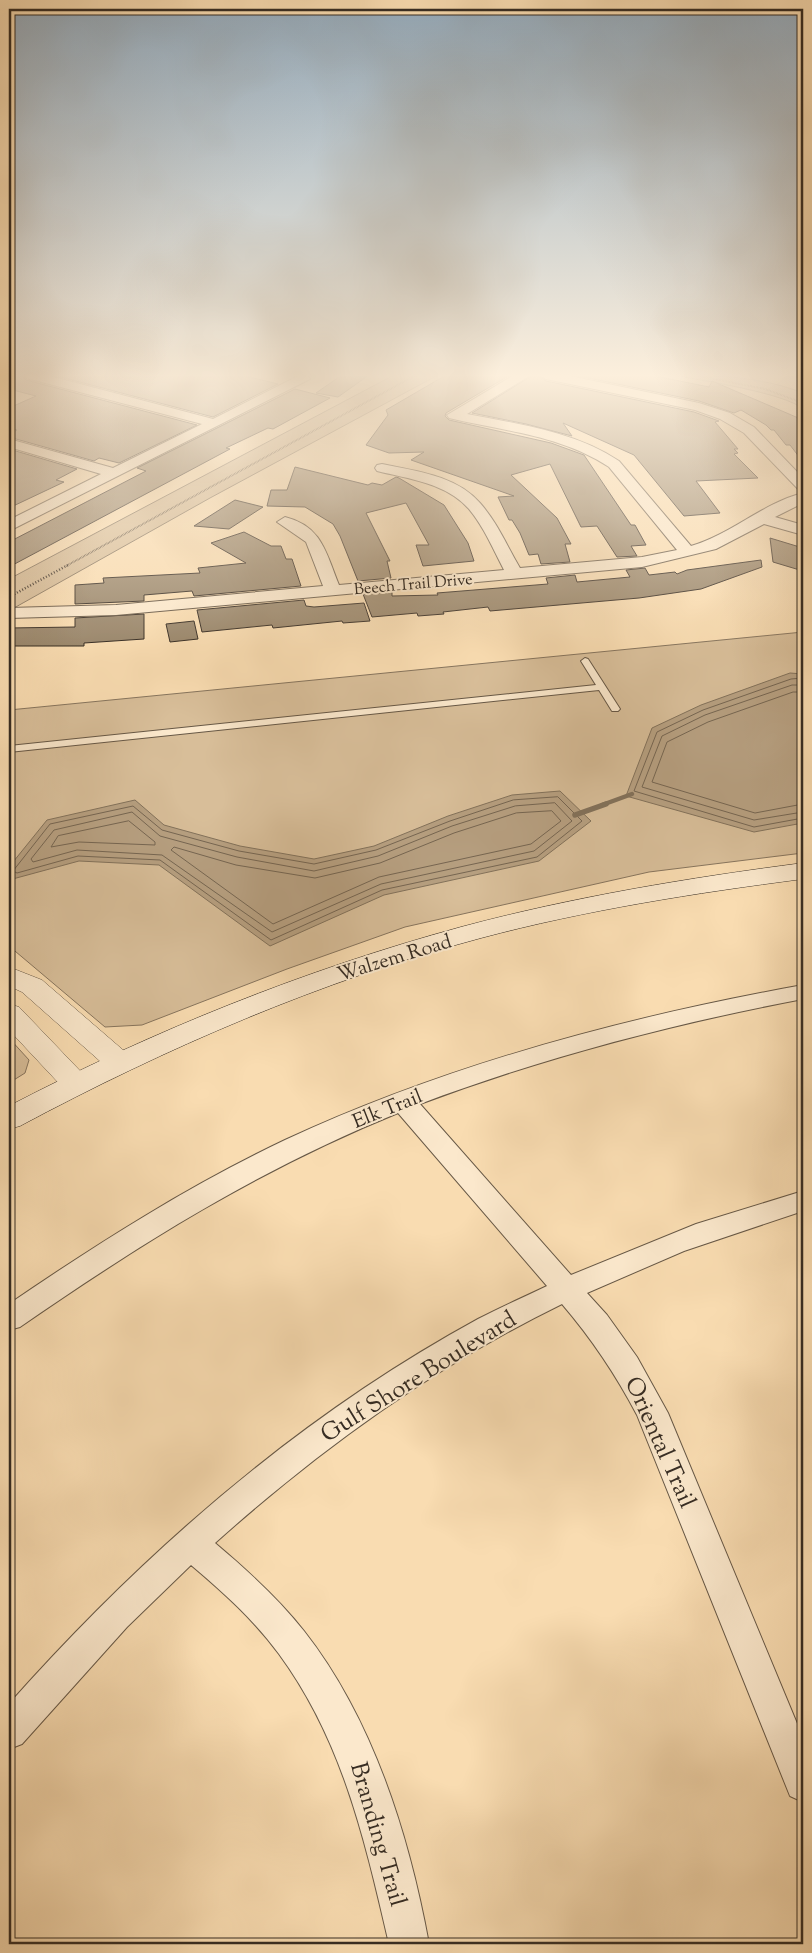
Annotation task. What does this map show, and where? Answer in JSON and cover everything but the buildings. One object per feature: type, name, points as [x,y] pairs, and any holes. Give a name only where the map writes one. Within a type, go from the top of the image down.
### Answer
[{"type":"main road","name":"Walzem Road","points":[[9,1119],[76,1084],[189,1031],[339,973],[486,928],[626,897],[803,871]]},
{"type":"main road","points":[[9,975],[32,986],[120,1064]]},
{"type":"main road","points":[[9,1013],[76,1084]]},
{"type":"street","points":[[90,466],[114,473]]},
{"type":"street","points":[[9,526],[128,466]]},
{"type":"street","points":[[616,466],[687,552]]},
{"type":"street","points":[[784,466],[803,486]]},
{"type":"street","points":[[382,468],[434,481],[468,499],[477,510],[515,574]]},
{"type":"street","name":"Beech Trail Drive","points":[[9,614],[90,612],[642,562],[687,552],[730,537],[784,505],[803,498]]},
{"type":"street","points":[[762,518],[803,530]]},
{"type":"street","points":[[285,522],[304,532],[313,540],[333,591]]},
{"type":"street","name":"Elk Trail","points":[[9,1319],[117,1247],[203,1196],[335,1129],[468,1076],[606,1033],[745,1002],[803,992]]},
{"type":"street","name":"Oriental Trail","points":[[403,1102],[596,1323],[626,1366],[652,1413],[803,1783]]},
{"type":"street","name":"Gulf Shore Boulevard","points":[[9,1732],[98,1633],[191,1544],[295,1456],[366,1403],[489,1327],[617,1265],[744,1217],[803,1201]]},
{"type":"street","name":"Branding Trail","points":[[191,1544],[259,1605],[294,1647],[326,1694],[353,1746],[374,1798],[392,1865],[409,1944]]},
{"type":"lane","points":[[585,661],[615,709]]},
{"type":"lane","points":[[9,749],[602,687]]},
{"type":"path","points":[[9,597],[249,466]]},
{"type":"shaded area","points":[[222,466],[269,466],[14,608],[9,607],[9,579]]},
{"type":"shaded area","points":[[803,632],[803,853],[649,872],[405,927],[287,969],[142,1025],[105,1027],[9,946],[9,710]]},
{"type":"shaded area","points":[[9,1038],[29,1060],[25,1073],[9,1083]]},
{"type":"water","points":[[790,673],[803,674],[803,823],[754,832],[626,796],[652,728],[701,705]]},
{"type":"water","points":[[560,791],[591,821],[539,861],[384,895],[270,946],[159,865],[79,861],[9,880],[9,867],[47,820],[135,800],[164,825],[240,846],[314,859],[374,846],[448,816],[512,795]]},
{"type":"waterway","points":[[602,805],[632,794]]},
{"type":"waterway","points":[[575,815],[606,804]]}]
